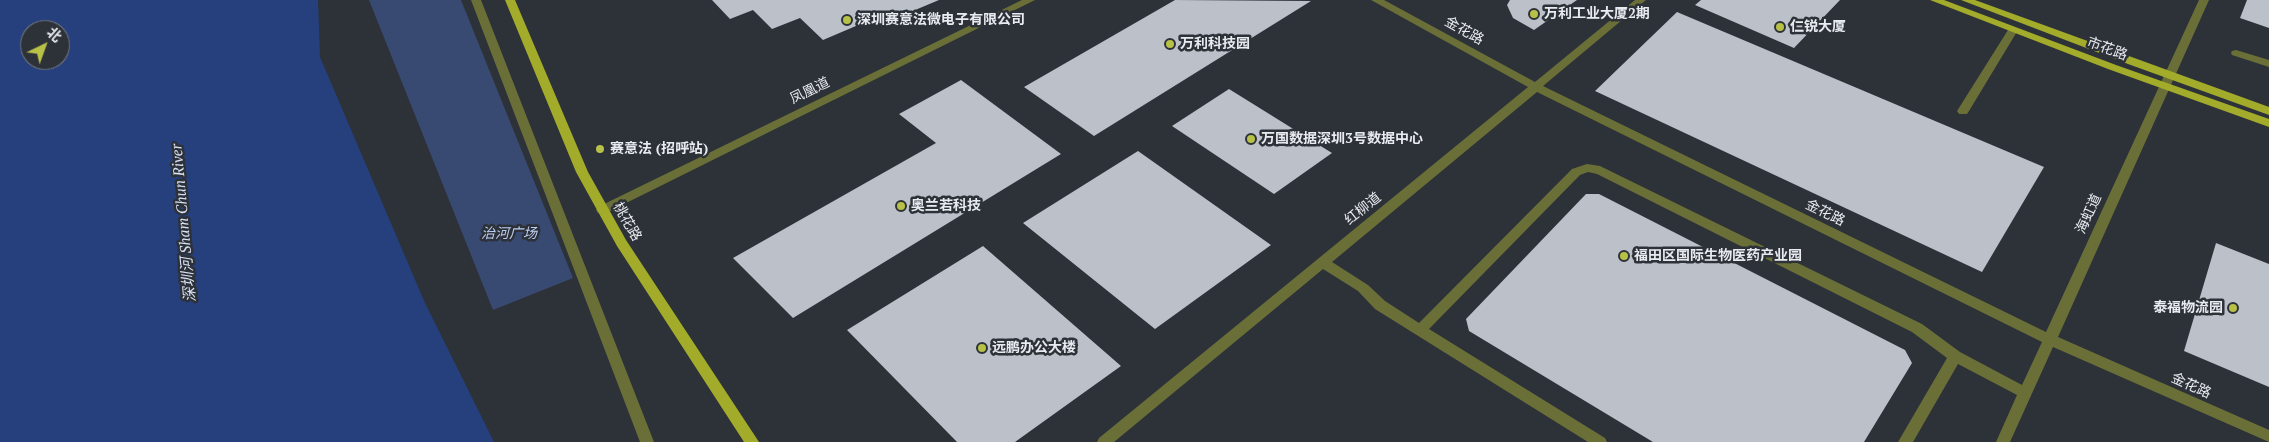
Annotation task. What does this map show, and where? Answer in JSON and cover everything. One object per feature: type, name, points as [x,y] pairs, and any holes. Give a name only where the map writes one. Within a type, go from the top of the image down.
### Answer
[{"type":"main road","name":"桃花路","points":[[510,0],[582,172],[602,210],[626,251],[752,442]]},
{"type":"main road","name":"市花路","points":[[1935,0],[2013,30],[2167,81],[2269,110]]},
{"type":"main road","name":"市花路","points":[[1966,0],[2269,123]]},
{"type":"street","points":[[476,0],[647,442]]},
{"type":"street","name":"凤凰道","points":[[602,210],[1030,0]]},
{"type":"street","name":"金花路","points":[[1376,0],[1536,87],[2049,339],[2269,437]]},
{"type":"street","name":"红柳道","points":[[1104,442],[1641,0]]},
{"type":"street","name":"海虹道","points":[[2003,442],[2204,0]]},
{"type":"street","points":[[1963,111],[2013,30]]},
{"type":"street","points":[[2236,53],[2269,64]]},
{"type":"street","points":[[1420,330],[1576,172],[1587,168],[1614,175],[1917,328],[1955,356],[2025,393]]},
{"type":"street","points":[[1323,262],[1363,288],[1380,305],[1600,442]]},
{"type":"street","points":[[1905,442],[1955,356]]},
{"type":"green space","name":"治河广场","points":[[369,0],[461,0],[573,278],[493,310]]},
{"type":"water","name":"深圳河 Sham Chun River","points":[[0,0],[318,0],[320,57],[425,303],[494,442],[0,442]]},
{"type":"building","name":"深圳赛意法微电子有限公司","points":[[712,0],[939,0],[877,26],[870,20],[823,40],[800,18],[772,29],[753,10],[730,19]]},
{"type":"building","name":"万利科技园","points":[[1175,0],[1311,1],[1094,136],[1024,87]]},
{"type":"building","name":"万利工业大厦2期","points":[[1510,0],[1577,0],[1534,30],[1513,18],[1507,5]]},
{"type":"building","name":"仁锐大厦","points":[[1701,0],[1840,0],[1794,48],[1695,5]]},
{"type":"building","points":[[2247,0],[2269,0],[2269,28],[2240,18]]},
{"type":"building","points":[[1677,12],[2044,167],[1982,272],[1595,91]]},
{"type":"building","name":"奥兰若科技","points":[[961,80],[1061,154],[793,318],[733,258],[936,143],[899,114]]},
{"type":"building","name":"万国数据深圳3号数据中心","points":[[1229,89],[1332,153],[1274,194],[1172,126]]},
{"type":"building","points":[[1138,151],[1271,245],[1155,329],[1023,223]]},
{"type":"building","name":"福田区国际生物医药产业园","points":[[1586,194],[1599,194],[1905,350],[1912,363],[1864,442],[1653,442],[1469,331],[1466,319]]},
{"type":"building","name":"泰福物流园","points":[[2216,243],[2269,264],[2269,387],[2184,351]]},
{"type":"building","name":"远鹏办公大楼","points":[[983,246],[1121,366],[1015,442],[957,442],[847,330]]},
{"type":"place","name":"万利工业大厦2期","points":[[1534,14]]},
{"type":"place","name":"深圳赛意法微电子有限公司","points":[[847,20]]},
{"type":"place","name":"仁锐大厦","points":[[1780,27]]},
{"type":"place","name":"万利科技园","points":[[1170,44]]},
{"type":"place","name":"万国数据深圳3号数据中心","points":[[1251,139]]},
{"type":"place","name":"赛意法 (招呼站)","points":[[600,149]]},
{"type":"place","name":"奥兰若科技","points":[[901,206]]},
{"type":"place","name":"福田区国际生物医药产业园","points":[[1624,256]]},
{"type":"place","name":"泰福物流园","points":[[2233,308]]},
{"type":"place","name":"远鹏办公大楼","points":[[982,348]]}]
